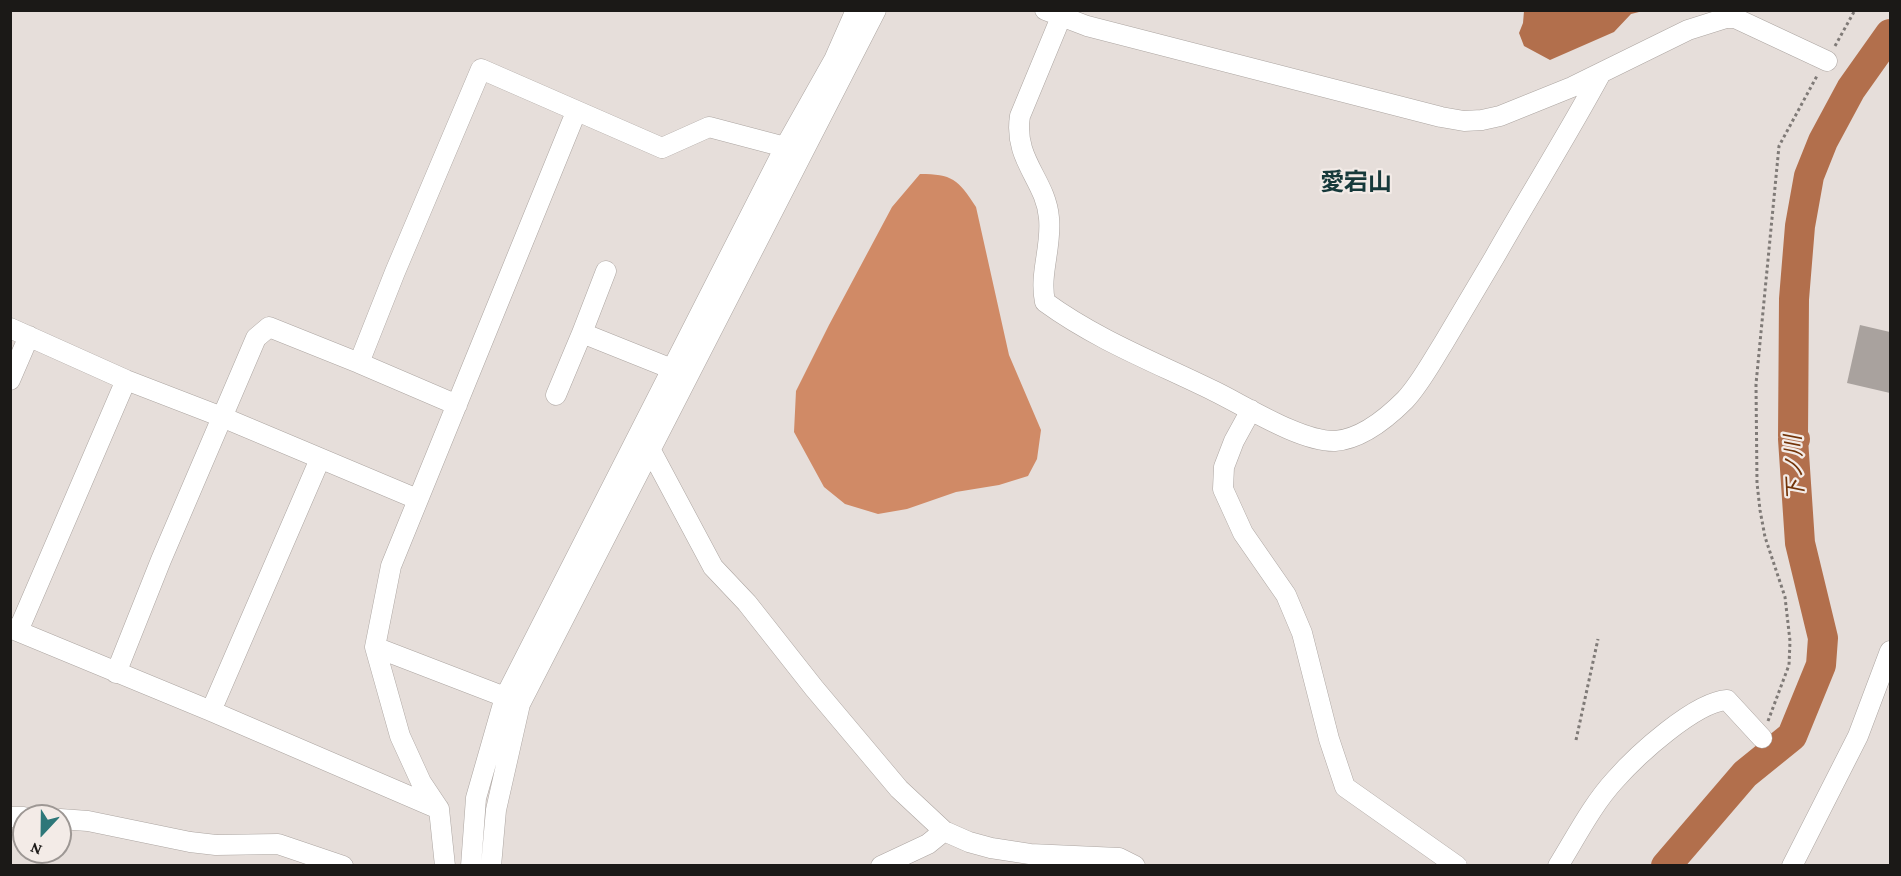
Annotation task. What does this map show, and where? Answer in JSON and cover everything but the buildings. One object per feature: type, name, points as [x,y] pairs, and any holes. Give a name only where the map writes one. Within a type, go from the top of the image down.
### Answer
[{"type":"street","points":[[492,866],[496,810],[520,704],[644,444],[672,369],[785,147],[834,60],[856,10]]},
{"type":"street","points":[[471,866],[476,798],[505,697],[644,444],[876,10]]},
{"type":"street","points":[[1601,73],[1476,290],[1428,368],[1404,401],[1371,428],[1358,435],[1335,441],[1311,437],[1079,325],[1045,302],[1042,291],[1043,273],[1050,219],[1047,206],[1022,150],[1018,129],[1020,116],[1053,14],[1087,26],[1155,44],[1464,121],[1500,116],[1572,87],[1688,30],[1726,18],[1735,18],[1827,61]]},
{"type":"street","points":[[359,363],[481,69],[662,148],[709,127],[785,147]]},
{"type":"street","points":[[445,866],[439,809],[421,783],[400,736],[375,647],[391,566],[576,112]]},
{"type":"street","points":[[556,395],[606,271]]},
{"type":"street","points":[[116,673],[256,338],[268,327],[457,405]]},
{"type":"street","points":[[10,380],[20,332],[126,380],[222,417],[417,499]]},
{"type":"street","points":[[582,333],[672,369]]},
{"type":"street","points":[[126,380],[14,630],[211,711],[439,809]]},
{"type":"street","points":[[1251,410],[1230,450],[1224,467],[1223,489],[1243,533],[1286,595],[1302,633],[1329,739],[1345,787],[1457,866]]},
{"type":"street","points":[[644,444],[713,567],[747,603],[814,688],[899,789],[944,831],[969,842],[991,848],[1030,854],[1119,858],[1135,866]]},
{"type":"street","points":[[211,711],[321,459]]},
{"type":"street","points":[[375,647],[505,697]]},
{"type":"street","points":[[1792,866],[1858,736],[1890,651]]},
{"type":"street","points":[[1558,866],[1615,780],[1671,730],[1699,709],[1718,701],[1727,700],[1762,738]]},
{"type":"street","points":[[72,820],[88,821],[190,842],[216,845],[278,844],[343,866]]},
{"type":"street","points":[[881,866],[928,844],[944,831]]},
{"type":"path","points":[[1762,738],[1789,665],[1790,641],[1785,597],[1765,537],[1757,483],[1756,384],[1779,146],[1855,10]]},
{"type":"path","points":[[1576,740],[1598,639]]},
{"type":"shaded area","points":[[1524,10],[1643,11],[1631,14],[1614,32],[1550,60],[1524,46],[1519,33]]},
{"type":"shaded area","points":[[920,174],[940,175],[953,180],[959,184],[976,207],[1009,355],[1041,430],[1037,459],[1028,476],[999,485],[956,492],[907,509],[878,514],[845,504],[824,487],[794,432],[796,391],[892,207]]},
{"type":"waterway","name":"下ノ川","points":[[1666,866],[1745,774],[1792,736],[1821,665],[1823,638],[1800,543],[1793,439],[1795,439],[1793,436],[1794,299],[1800,226],[1809,176],[1823,141],[1851,89],[1890,34]]},
{"type":"district","name":"愛宕山","points":[[1356,183]]}]
